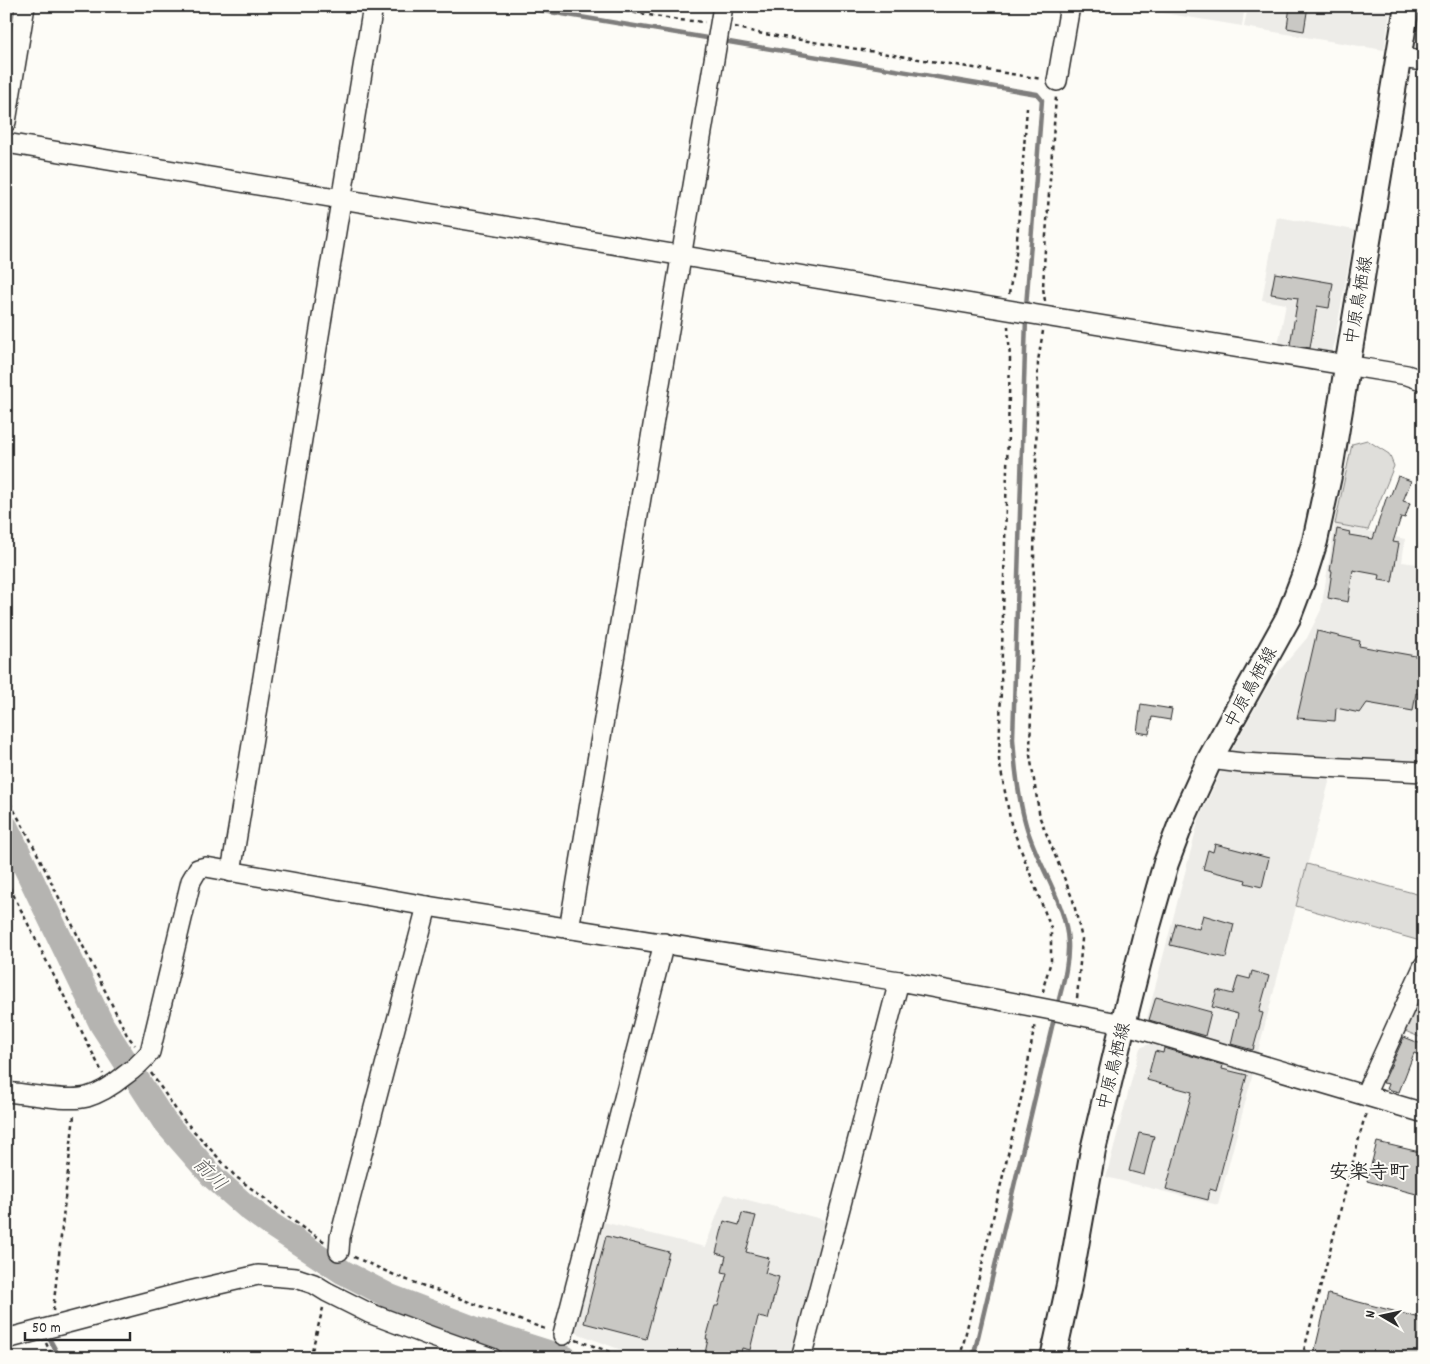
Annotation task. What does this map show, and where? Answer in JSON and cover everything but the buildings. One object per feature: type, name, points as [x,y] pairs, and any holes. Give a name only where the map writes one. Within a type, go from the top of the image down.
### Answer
[{"type":"main road","name":"中原鳥栖線","points":[[1053,1358],[1070,1285],[1093,1150],[1123,1024],[1166,863],[1183,818],[1210,759],[1288,618],[1304,576],[1314,541],[1329,476],[1407,6]]},
{"type":"street","points":[[6,122],[25,6]]},
{"type":"street","points":[[231,872],[373,6]]},
{"type":"street","points":[[1057,82],[1070,6]]},
{"type":"street","points":[[569,928],[722,15]]},
{"type":"street","points":[[1399,58],[1424,61]]},
{"type":"street","points":[[6,143],[1407,375],[1424,381]]},
{"type":"street","points":[[1210,759],[1242,763],[1424,772]]},
{"type":"street","points":[[6,1092],[76,1098],[88,1097],[111,1087],[143,1061],[150,1052],[191,881],[198,869],[206,867],[428,906],[899,981],[1123,1024],[1424,1113]]},
{"type":"street","points":[[339,1251],[340,1237],[428,906]]},
{"type":"street","points":[[563,1335],[664,943]]},
{"type":"street","points":[[1369,1097],[1424,965]]},
{"type":"street","points":[[800,1358],[899,981]]},
{"type":"street","points":[[6,1339],[258,1275],[296,1278],[314,1284],[369,1313],[492,1358]]},
{"type":"path","points":[[594,6],[679,20],[722,15],[758,33],[1057,82],[1038,361],[1030,755],[1040,818],[1073,900],[1082,939],[1077,1002],[1071,1014]]},
{"type":"path","points":[[960,1358],[1024,1086],[1036,1020],[1041,1008],[1044,985],[1051,961],[1052,928],[1011,824],[999,760],[1010,310],[1027,108]]},
{"type":"path","points":[[6,796],[29,837],[127,1035],[140,1050],[143,1061],[181,1117],[235,1176],[303,1228],[339,1251],[399,1277],[628,1358]]},
{"type":"path","points":[[6,880],[111,1087]]},
{"type":"path","points":[[1302,1358],[1369,1097]]},
{"type":"path","points":[[51,1327],[76,1098]]},
{"type":"path","points":[[310,1358],[327,1292]]},
{"type":"shaded area","points":[[1121,6],[1245,6],[1242,26]]},
{"type":"shaded area","points":[[1248,6],[1391,6],[1384,50],[1244,27]]},
{"type":"shaded area","points":[[1424,12],[1424,56],[1417,55]]},
{"type":"shaded area","points":[[1277,217],[1355,230],[1331,360],[1277,350],[1286,304],[1262,300]]},
{"type":"shaded area","points":[[1367,440],[1389,454],[1394,466],[1368,530],[1335,524],[1352,444]]},
{"type":"shaded area","points":[[1335,524],[1405,539],[1402,562],[1424,565],[1424,766],[1228,757],[1271,680],[1307,638],[1321,610]]},
{"type":"shaded area","points":[[1224,765],[1332,771],[1257,1055],[1146,1022],[1199,819]]},
{"type":"shaded area","points":[[1307,864],[1424,896],[1424,942],[1296,906]]},
{"type":"shaded area","points":[[1411,1010],[1424,1015],[1424,1039],[1405,1031]]},
{"type":"shaded area","points":[[1154,1042],[1254,1069],[1218,1205],[1106,1177],[1140,1048]]},
{"type":"shaded area","points":[[725,1194],[829,1221],[794,1358],[666,1358],[655,1354],[642,1358],[569,1330],[599,1221],[705,1247]]},
{"type":"waterway","points":[[514,6],[713,39]]},
{"type":"waterway","points":[[723,41],[1037,94],[1042,100],[1026,307]]},
{"type":"waterway","points":[[1026,318],[1013,739],[1017,782],[1026,825],[1057,898],[1066,928],[1068,943],[1067,959],[1065,976],[1057,1007]]},
{"type":"waterway","name":"前川","points":[[6,827],[102,1025],[164,1121],[213,1177],[247,1207],[270,1224],[343,1272],[391,1297],[480,1331],[565,1358]]},
{"type":"waterway","points":[[973,1358],[1055,1014]]},
{"type":"waterway","points":[[49,1338],[60,1358]]},
{"type":"district","name":"安楽寺町","points":[[1369,1171]]}]
